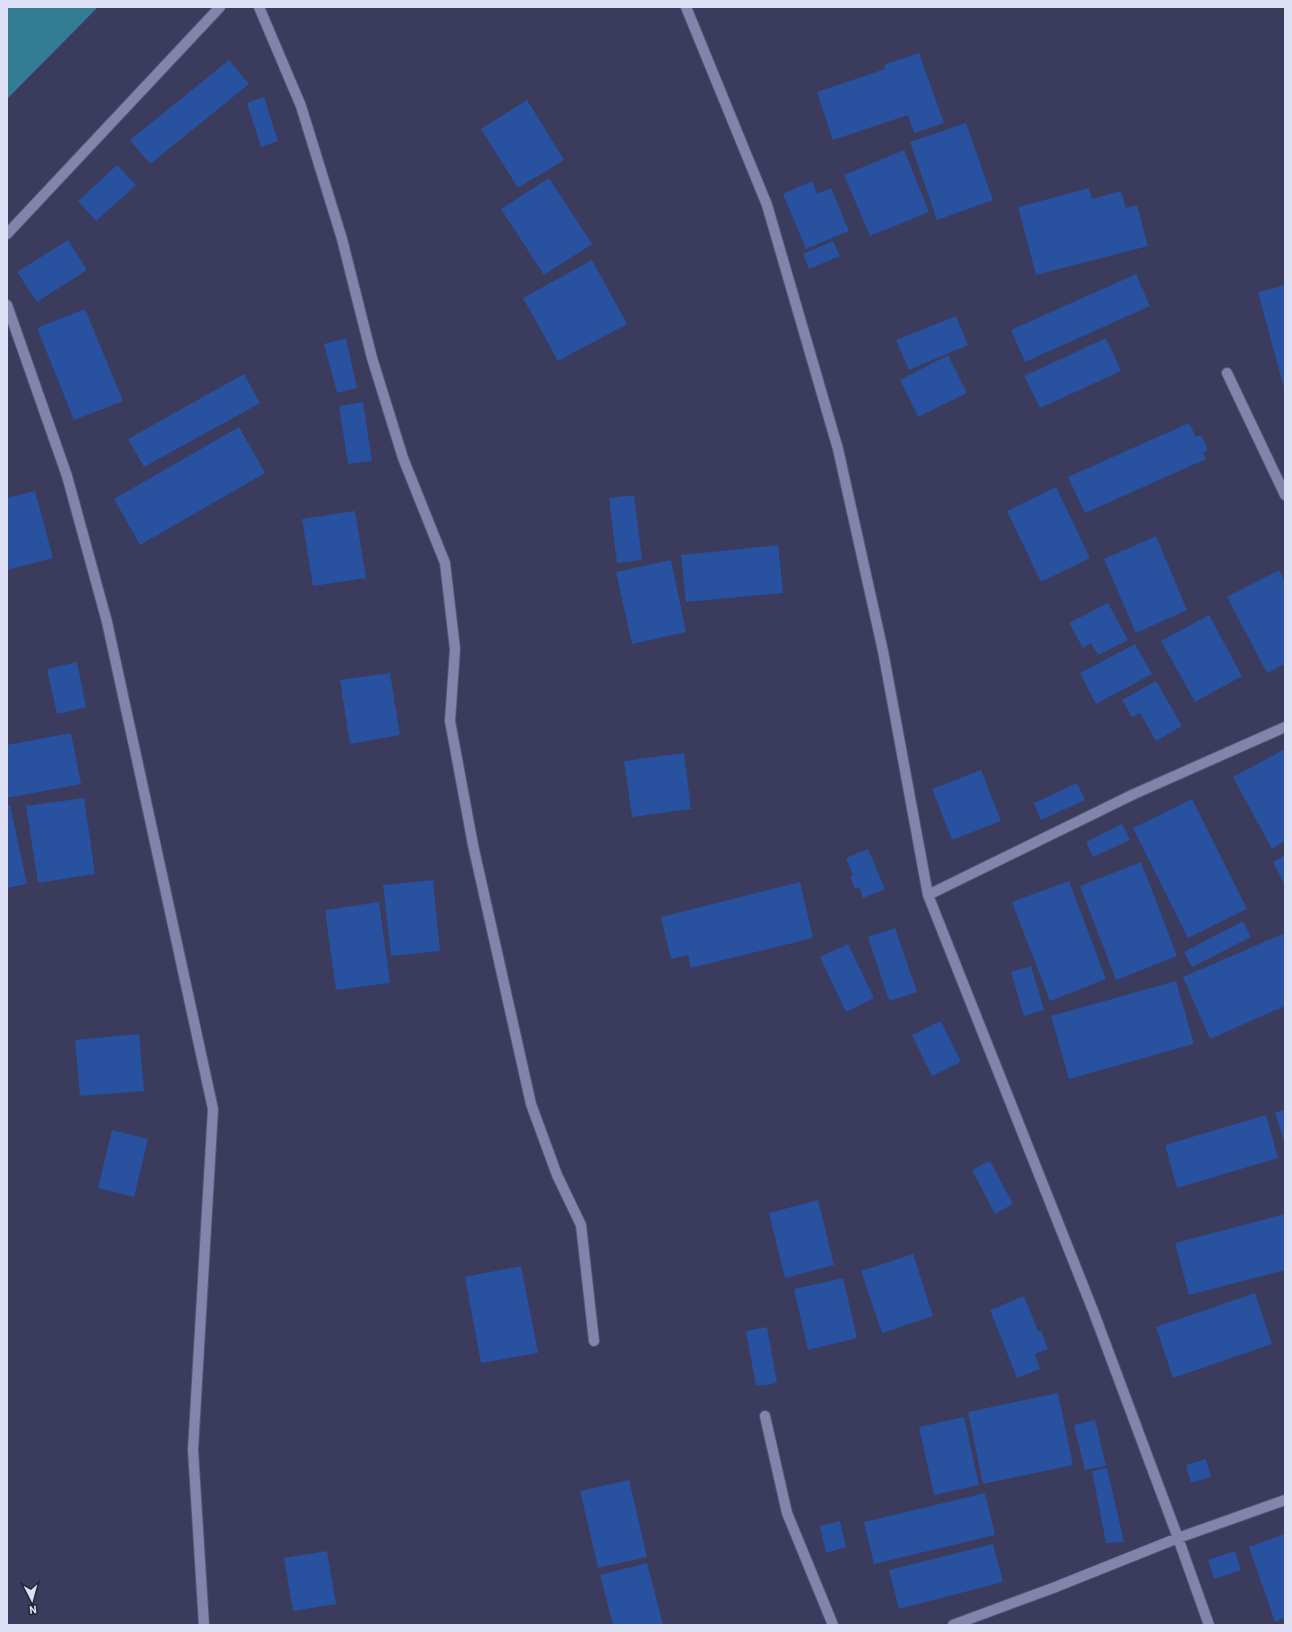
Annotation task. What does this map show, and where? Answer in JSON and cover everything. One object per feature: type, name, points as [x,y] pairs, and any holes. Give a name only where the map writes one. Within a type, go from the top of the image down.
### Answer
[{"type":"street","points":[[7,234],[220,7]]},
{"type":"street","points":[[259,7],[300,106],[342,240],[372,358],[403,458],[445,562],[455,648],[450,721],[473,845],[531,1104],[556,1175],[581,1225],[594,1341]]},
{"type":"street","points":[[686,7],[767,205],[838,449],[883,651],[928,895],[1094,1313],[1209,1625]]},
{"type":"street","points":[[7,306],[67,476],[107,622],[213,1109],[193,1450],[204,1625]]},
{"type":"street","points":[[1227,373],[1285,495]]},
{"type":"street","points":[[928,895],[1134,794],[1285,727]]},
{"type":"street","points":[[765,1416],[787,1513],[833,1625]]},
{"type":"street","points":[[953,1625],[1053,1588],[1178,1538],[1285,1500]]},
{"type":"water","points":[[7,7],[98,7],[7,99]]},
{"type":"building","points":[[919,53],[944,123],[914,133],[908,115],[833,140],[817,92],[885,69],[884,65]]},
{"type":"building","points":[[229,60],[249,84],[150,164],[130,140]]},
{"type":"building","points":[[264,97],[278,141],[261,147],[247,103]]},
{"type":"building","points":[[527,100],[564,160],[518,188],[481,129]]},
{"type":"building","points":[[966,123],[993,200],[937,220],[910,142]]},
{"type":"building","points":[[904,150],[929,212],[870,236],[844,175]]},
{"type":"building","points":[[117,165],[136,185],[96,221],[78,201]]},
{"type":"building","points":[[549,178],[592,244],[544,275],[501,209]]},
{"type":"building","points":[[812,181],[817,194],[831,188],[849,231],[806,249],[783,194]]},
{"type":"building","points":[[1089,188],[1092,199],[1121,191],[1126,208],[1137,205],[1148,246],[1036,275],[1018,207]]},
{"type":"building","points":[[68,240],[87,270],[37,302],[17,272]]},
{"type":"building","points":[[833,241],[840,256],[809,269],[803,254]]},
{"type":"building","points":[[592,260],[627,324],[558,361],[523,298]]},
{"type":"building","points":[[1136,274],[1150,306],[1025,362],[1011,330]]},
{"type":"building","points":[[1285,285],[1285,392],[1258,292]]},
{"type":"building","points":[[85,309],[123,401],[74,420],[37,328]]},
{"type":"building","points":[[956,316],[968,345],[909,370],[896,340]]},
{"type":"building","points":[[346,338],[357,388],[337,393],[324,344]]},
{"type":"building","points":[[1106,338],[1121,371],[1040,408],[1024,376]]},
{"type":"building","points":[[948,355],[967,393],[918,417],[900,380]]},
{"type":"building","points":[[244,374],[260,403],[144,467],[128,439]]},
{"type":"building","points":[[363,402],[372,461],[348,464],[339,406]]},
{"type":"building","points":[[1189,423],[1196,437],[1201,435],[1208,450],[1203,453],[1206,459],[1085,513],[1068,477]]},
{"type":"building","points":[[239,427],[265,473],[140,545],[114,499]]},
{"type":"building","points":[[1056,487],[1090,558],[1041,582],[1007,511]]},
{"type":"building","points":[[35,491],[53,558],[7,570],[7,498]]},
{"type":"building","points":[[634,495],[642,560],[617,563],[609,498]]},
{"type":"building","points":[[355,511],[366,578],[313,586],[302,519]]},
{"type":"building","points":[[1156,536],[1187,610],[1136,633],[1104,559]]},
{"type":"building","points":[[778,545],[783,593],[686,602],[681,555]]},
{"type":"building","points":[[671,560],[686,632],[632,644],[616,572]]},
{"type":"building","points":[[1279,570],[1285,582],[1285,664],[1267,673],[1227,597]]},
{"type":"building","points":[[1108,603],[1128,640],[1098,655],[1091,643],[1083,648],[1069,623]]},
{"type":"building","points":[[1209,615],[1242,676],[1195,702],[1161,641]]},
{"type":"building","points":[[1135,644],[1152,674],[1096,704],[1080,673]]},
{"type":"building","points":[[77,662],[86,707],[57,714],[47,669]]},
{"type":"building","points":[[390,673],[400,735],[350,744],[340,680]]},
{"type":"building","points":[[1156,681],[1182,726],[1156,741],[1140,713],[1132,717],[1122,700]]},
{"type":"building","points":[[71,733],[81,784],[7,798],[7,745]]},
{"type":"building","points":[[1285,749],[1285,841],[1272,849],[1233,777]]},
{"type":"building","points":[[684,753],[691,809],[632,817],[624,761]]},
{"type":"building","points":[[981,770],[1001,821],[952,840],[932,789]]},
{"type":"building","points":[[1077,783],[1085,800],[1041,820],[1034,803]]},
{"type":"building","points":[[84,798],[95,874],[38,883],[26,806]]},
{"type":"building","points":[[1192,799],[1247,909],[1188,938],[1133,828]]},
{"type":"building","points":[[7,805],[10,805],[27,884],[7,888]]},
{"type":"building","points":[[1122,824],[1130,840],[1093,857],[1086,842]]},
{"type":"building","points":[[868,849],[885,889],[863,898],[859,887],[855,889],[850,877],[853,875],[846,858]]},
{"type":"building","points":[[1285,855],[1285,885],[1273,862]]},
{"type":"building","points":[[1141,862],[1177,956],[1116,980],[1080,886]]},
{"type":"building","points":[[433,880],[440,951],[391,956],[383,885]]},
{"type":"building","points":[[1069,881],[1106,979],[1050,1001],[1012,902]]},
{"type":"building","points":[[800,882],[813,938],[691,968],[688,955],[671,959],[661,917]]},
{"type":"building","points":[[379,902],[390,983],[336,990],[325,910]]},
{"type":"building","points":[[1243,921],[1251,937],[1192,967],[1184,952]]},
{"type":"building","points":[[895,928],[917,992],[889,1001],[868,937]]},
{"type":"building","points":[[1285,933],[1285,1006],[1210,1039],[1183,977]]},
{"type":"building","points":[[848,944],[874,998],[846,1012],[820,957]]},
{"type":"building","points":[[1031,966],[1044,1010],[1024,1016],[1011,972]]},
{"type":"building","points":[[1176,981],[1194,1044],[1069,1079],[1051,1016]]},
{"type":"building","points":[[941,1021],[961,1062],[932,1076],[912,1035]]},
{"type":"building","points":[[139,1034],[144,1091],[80,1096],[75,1040]]},
{"type":"building","points":[[1285,1110],[1285,1144],[1275,1113]]},
{"type":"building","points":[[1266,1115],[1278,1158],[1177,1188],[1165,1145]]},
{"type":"building","points":[[112,1130],[148,1139],[134,1197],[98,1188]]},
{"type":"building","points":[[990,1161],[1013,1204],[995,1214],[972,1170]]},
{"type":"building","points":[[818,1200],[834,1265],[785,1278],[769,1213]]},
{"type":"building","points":[[1285,1214],[1285,1270],[1189,1295],[1175,1243]]},
{"type":"building","points":[[913,1254],[933,1316],[882,1333],[861,1271]]},
{"type":"building","points":[[521,1266],[538,1353],[481,1363],[465,1277]]},
{"type":"building","points":[[843,1278],[857,1338],[808,1350],[794,1289]]},
{"type":"building","points":[[1255,1293],[1272,1344],[1173,1378],[1156,1327]]},
{"type":"building","points":[[1024,1296],[1038,1331],[1041,1330],[1048,1349],[1035,1354],[1040,1369],[1017,1378],[990,1310]]},
{"type":"building","points":[[767,1327],[777,1383],[756,1386],[746,1331]]},
{"type":"building","points":[[1058,1393],[1073,1465],[983,1484],[968,1412]]},
{"type":"building","points":[[964,1417],[979,1485],[934,1495],[919,1427]]},
{"type":"building","points":[[1095,1420],[1106,1466],[1085,1470],[1074,1425]]},
{"type":"building","points":[[1206,1459],[1211,1477],[1191,1483],[1186,1465]]},
{"type":"building","points":[[1107,1468],[1124,1542],[1106,1543],[1092,1471]]},
{"type":"building","points":[[629,1480],[647,1557],[598,1568],[580,1491]]},
{"type":"building","points":[[985,1493],[995,1535],[874,1564],[864,1522]]},
{"type":"building","points":[[840,1521],[846,1547],[826,1553],[820,1526]]},
{"type":"building","points":[[1285,1534],[1285,1618],[1275,1622],[1249,1547]]},
{"type":"building","points":[[993,1544],[1003,1582],[899,1609],[889,1570]]},
{"type":"building","points":[[327,1551],[336,1604],[293,1611],[284,1558]]},
{"type":"building","points":[[1235,1551],[1241,1570],[1214,1579],[1208,1560]]},
{"type":"building","points":[[647,1563],[663,1625],[613,1625],[600,1575]]}]
